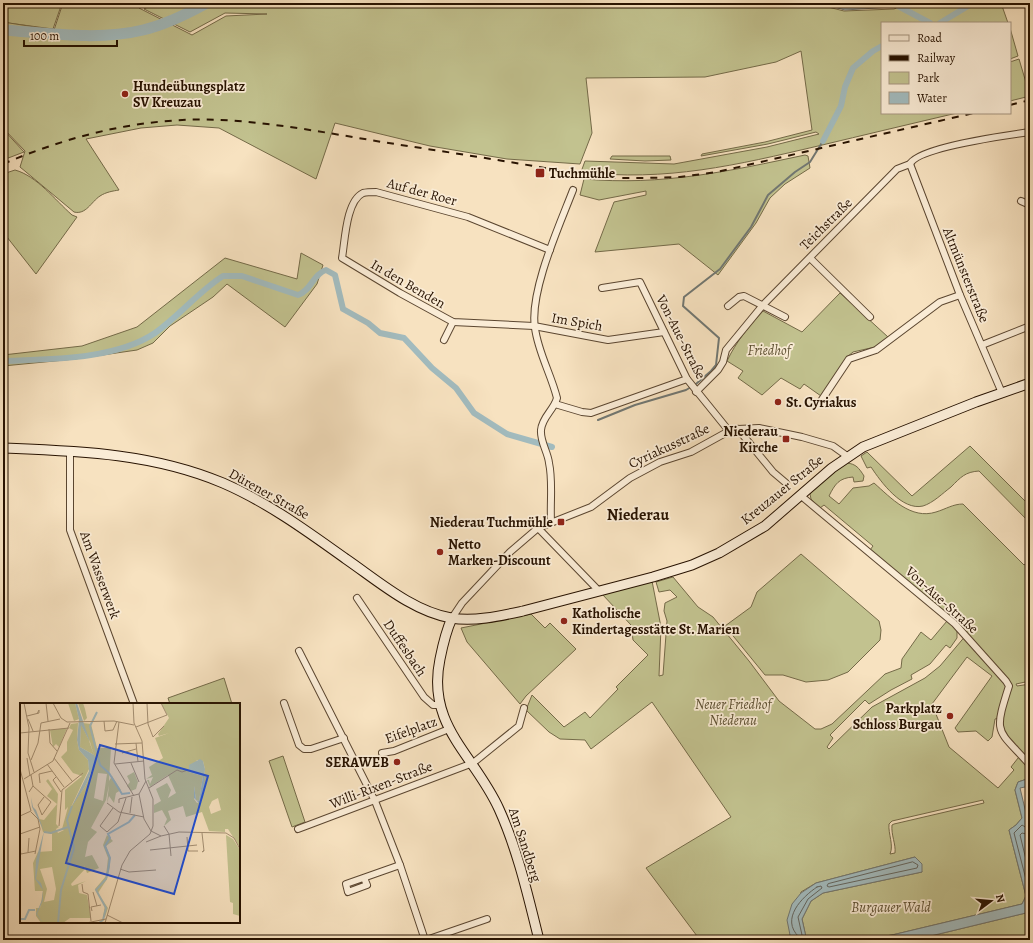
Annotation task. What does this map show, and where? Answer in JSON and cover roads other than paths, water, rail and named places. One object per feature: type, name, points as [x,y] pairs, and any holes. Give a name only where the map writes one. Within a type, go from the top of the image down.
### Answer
[{"type":"main road","name":"Kreuzauer Straße","points":[[452,618],[463,619],[502,616],[599,591],[692,564],[719,553],[764,526],[847,456],[882,438],[1030,382]]},
{"type":"main road","name":"Dürener Straße","points":[[3,448],[70,450],[113,454],[171,465],[222,483],[284,515],[408,601],[434,613],[452,618]]},
{"type":"main road","name":"Am Sandberg","points":[[452,618],[447,630],[438,671],[437,690],[439,705],[449,729],[473,763],[498,808],[512,841],[539,940]]},
{"type":"street","name":"Teichstraße","points":[[556,404],[582,412],[591,412],[692,386],[718,370],[723,362],[726,350],[762,306],[897,168],[910,164],[912,160],[919,156],[960,144],[1030,132]]},
{"type":"street","name":"Altmünsterstraße","points":[[910,164],[960,294],[1002,393]]},
{"type":"street","points":[[550,521],[550,465],[543,443],[541,430],[547,414],[556,404],[557,398],[534,326],[536,297],[550,250],[573,190]]},
{"type":"street","name":"Auf der Roer","points":[[352,265],[342,258],[351,208],[356,198],[364,193],[376,192],[468,217],[550,250]]},
{"type":"street","points":[[1021,201],[1030,205]]},
{"type":"street","points":[[810,258],[870,316]]},
{"type":"street","name":"In den Benden","points":[[352,265],[453,322],[534,326]]},
{"type":"street","name":"Von-Aue-Straße","points":[[602,288],[640,282],[692,386],[729,431]]},
{"type":"street","points":[[821,401],[849,359],[876,350],[940,302],[960,294]]},
{"type":"street","points":[[728,306],[740,297],[744,296],[785,317]]},
{"type":"street","name":"In den Benden","points":[[444,340],[453,322]]},
{"type":"street","name":"Im Spich","points":[[534,326],[608,340],[664,332]]},
{"type":"street","points":[[982,346],[1030,326]]},
{"type":"street","name":"Cyriakusstraße","points":[[452,618],[462,603],[510,552],[538,528],[550,521],[591,507],[630,478],[660,462],[691,452],[729,431],[759,428],[833,446],[847,456]]},
{"type":"street","points":[[738,429],[773,472],[786,483]]},
{"type":"street","name":"Am Wasserwerk","points":[[70,450],[70,530],[134,703]]},
{"type":"street","name":"Von-Aue-Straße","points":[[800,495],[955,624],[1006,681],[1009,686],[1000,714],[1000,732],[1030,765]]},
{"type":"street","points":[[538,528],[599,591]]},
{"type":"street","name":"Duffesbach","points":[[357,598],[424,696],[433,705],[439,705]]},
{"type":"street","points":[[299,651],[375,801],[400,865],[425,940],[487,919]]},
{"type":"street","points":[[284,703],[299,745],[304,750],[344,738]]},
{"type":"street","points":[[473,763],[519,726],[524,708]]},
{"type":"street","name":"Eifelplatz","points":[[382,753],[394,751],[449,729]]},
{"type":"street","name":"Willi-Rixen-Straße","points":[[298,829],[473,763]]},
{"type":"street","points":[[364,878],[400,865]]},
{"type":"water","points":[[818,3],[905,3],[892,7],[845,10]]},
{"type":"water","points":[[1030,778],[1030,786],[1020,788],[1030,830],[1030,853],[1028,855],[1030,862],[1030,912],[914,940],[859,940],[892,935],[1022,904],[1026,896],[1009,830],[1022,818],[1015,790],[1018,782]]},
{"type":"water","points":[[915,857],[922,864],[922,872],[823,893],[811,901],[802,919],[806,937],[813,940],[797,940],[790,935],[787,920],[792,904],[801,893],[816,883]]},
{"type":"waterway","points":[[3,30],[91,36],[126,33],[151,28],[168,22],[207,3]]},
{"type":"waterway","points":[[963,3],[966,9]]},
{"type":"waterway","points":[[942,22],[973,3]]},
{"type":"waterway","points":[[898,6],[928,22]]},
{"type":"waterway","points":[[823,141],[841,106],[845,87],[853,68],[873,51],[881,47]]},
{"type":"waterway","points":[[598,420],[635,405],[686,390],[696,384],[716,365],[719,338],[683,306],[684,297],[720,269],[751,227],[768,195],[795,172],[810,162],[823,141]]},
{"type":"waterway","points":[[3,361],[41,360],[82,356],[102,353],[139,342],[164,326],[205,289],[223,276],[242,276],[298,295],[306,290],[318,275],[326,270],[335,275],[343,309],[368,323],[380,333],[404,338],[432,368],[456,388],[474,413],[507,434],[552,447]]},
{"type":"railway","points":[[1011,105],[1030,100]]},
{"type":"railway","points":[[3,164],[89,134],[147,123],[177,120],[207,120],[238,121],[292,127],[579,174],[617,178],[680,177],[717,172],[970,114]]},
{"type":"place","name":"Hundeübungsplatz SV Kreuzau","points":[[125,94]]},
{"type":"place","name":"Tuchmühle","points":[[540,173]]},
{"type":"place","name":"St. Cyriakus","points":[[778,402]]},
{"type":"place","name":"Niederau Kirche","points":[[786,439]]},
{"type":"place","name":"Niederau Tuchmühle","points":[[561,522]]},
{"type":"place","name":"Netto Marken-Discount","points":[[440,552]]},
{"type":"place","name":"Katholische Kindertagesstätte St. Marien","points":[[564,621]]},
{"type":"place","name":"Parkplatz Schloss Burgau","points":[[950,716]]},
{"type":"place","name":"SERAWEB","points":[[397,762]]},
{"type":"district","name":"Niederau","points":[[638,515]]},
{"type":"park label","name":"Friedhof","points":[[769,350]]},
{"type":"park label","name":"Neuer Friedhof Niederau","points":[[733,712]]},
{"type":"park label","name":"Burgauer Wald","points":[[891,907]]}]
